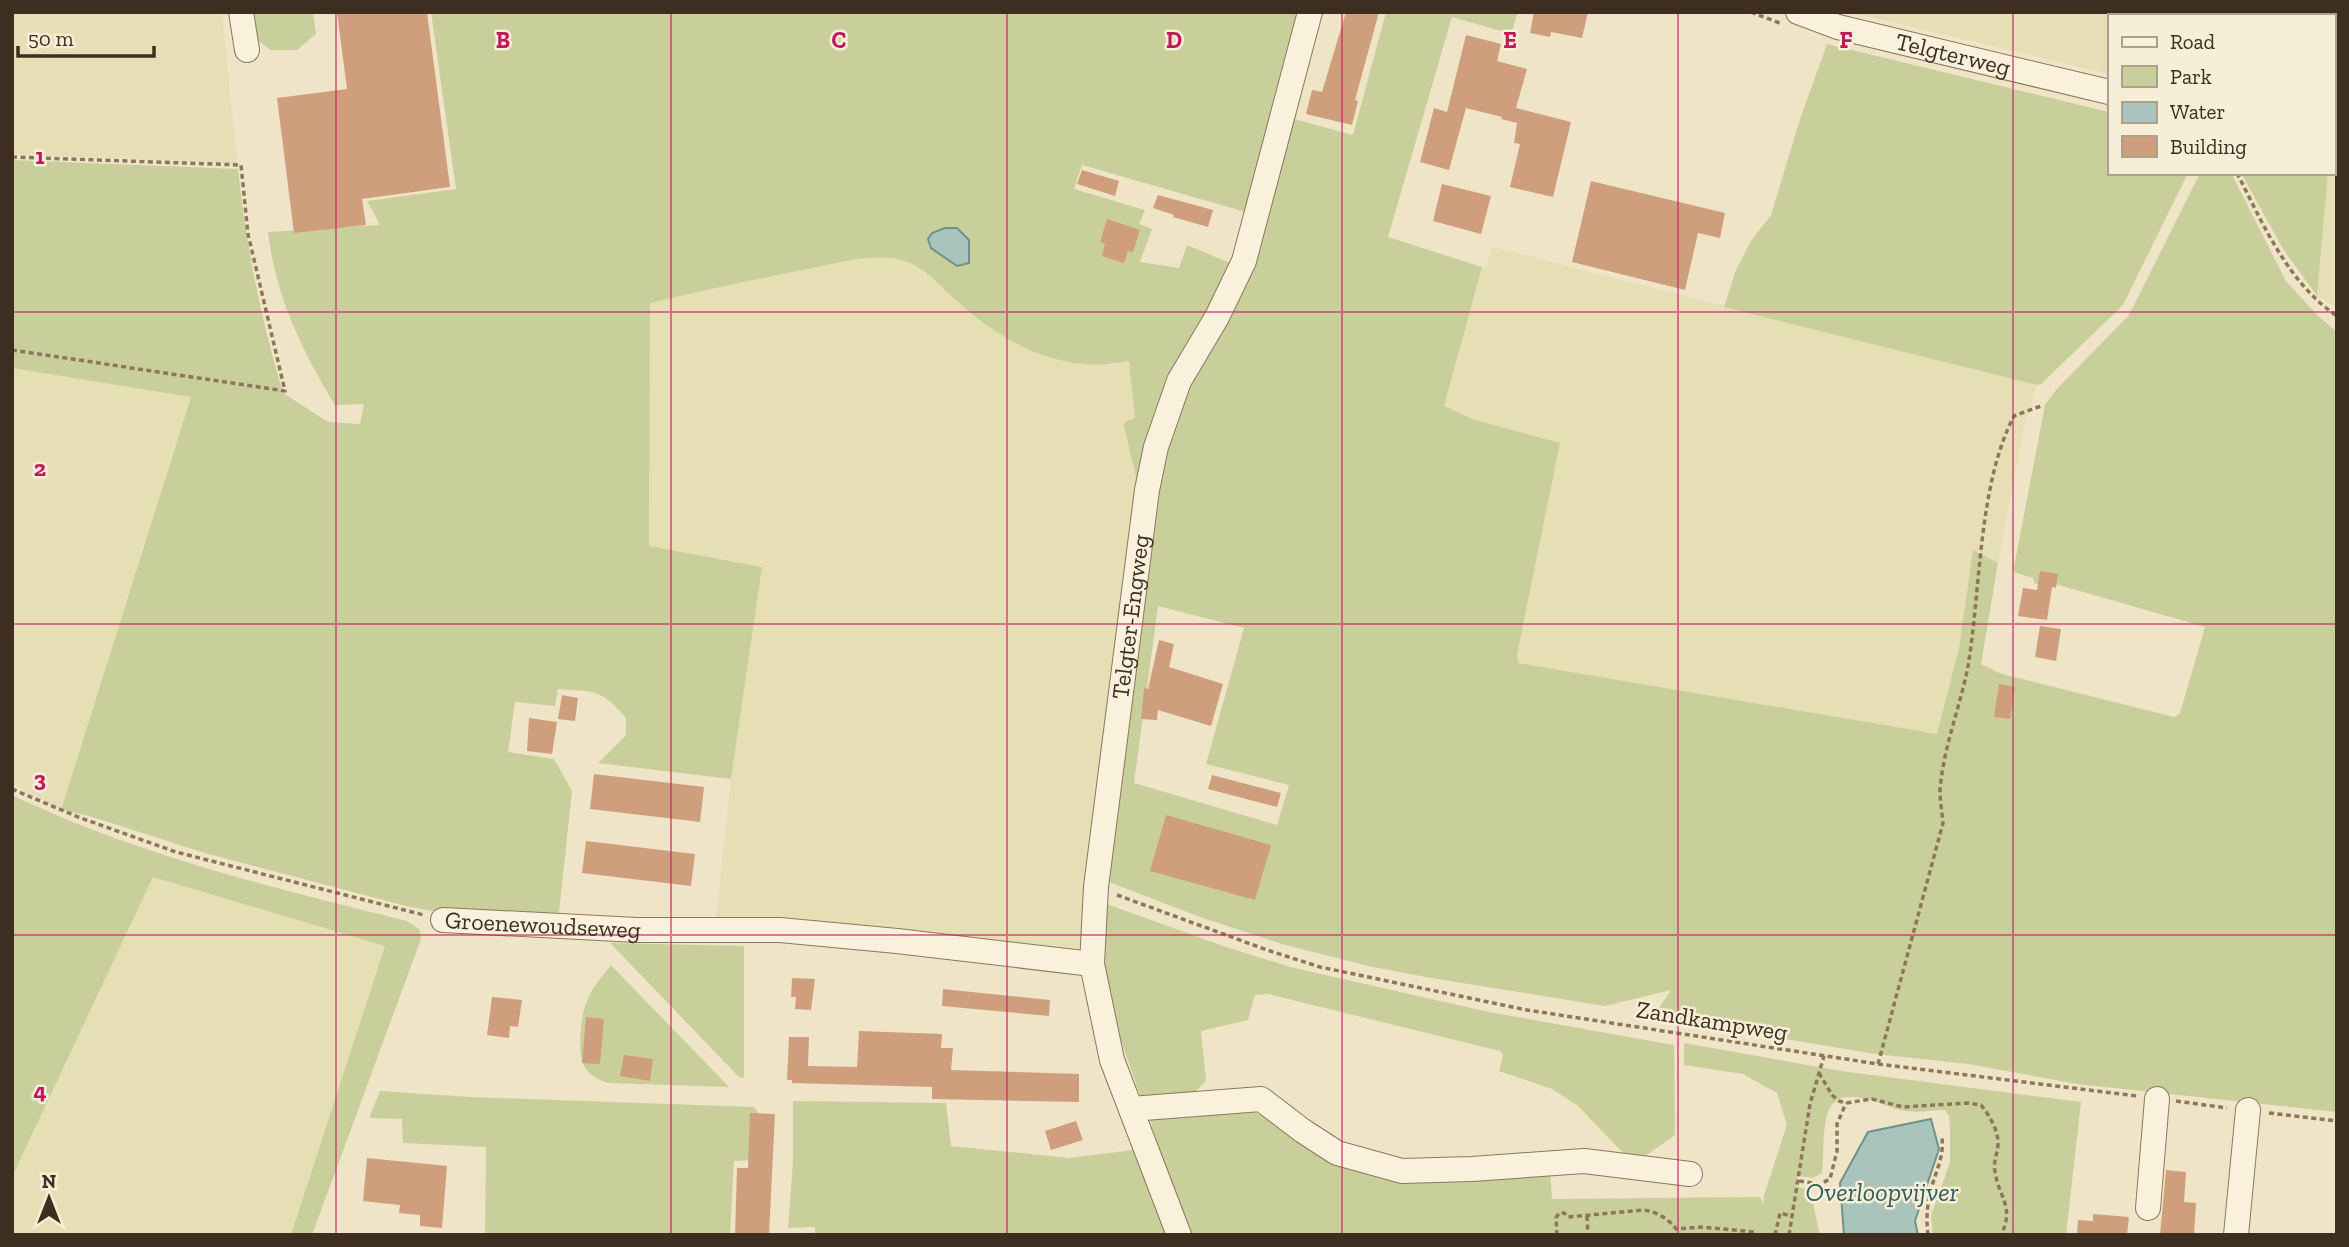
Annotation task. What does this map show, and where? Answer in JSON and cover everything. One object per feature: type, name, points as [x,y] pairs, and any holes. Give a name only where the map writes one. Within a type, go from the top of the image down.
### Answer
[{"type":"street","points":[[241,12],[247,50]]},
{"type":"street","name":"Telgter-Engweg","points":[[1179,1235],[1112,1060],[1092,964],[1096,887],[1147,490],[1156,447],[1179,381],[1217,317],[1244,261],[1310,12]]},
{"type":"street","name":"Telgterweg","points":[[1798,12],[1838,27],[2108,92]]},
{"type":"street","name":"Groenewoudseweg","points":[[443,920],[637,930],[780,930],[1092,964]]},
{"type":"street","points":[[1131,1109],[1261,1099],[1337,1153],[1402,1171],[1584,1161],[1690,1174]]},
{"type":"street","points":[[2148,1208],[2157,1099]]},
{"type":"street","points":[[2236,1235],[2248,1110]]},
{"type":"path","points":[[12,157],[241,165],[248,234],[285,391],[12,350]]},
{"type":"path","points":[[2238,175],[2266,231],[2304,289],[2337,316]]},
{"type":"path","points":[[1878,1064],[1944,823],[1940,792],[1967,667],[1990,489],[2003,437],[2014,416],[2041,405]]},
{"type":"path","name":"Groenewoudseweg","points":[[12,789],[78,817],[176,852],[443,920]]},
{"type":"path","name":"Zandkampweg","points":[[1096,887],[1320,967],[1527,1010],[1878,1064],[2337,1121]]},
{"type":"path","points":[[1789,1235],[1810,1104],[1824,1056]]},
{"type":"path","points":[[1819,1073],[1832,1095],[1846,1103],[1872,1100],[1910,1107],[1968,1103],[1981,1105],[1989,1115],[1998,1140],[1994,1164],[1996,1181],[2007,1204],[2008,1220],[2001,1235]]},
{"type":"path","points":[[1799,1181],[1823,1183],[1830,1179],[1837,1151],[1837,1124],[1846,1103]]},
{"type":"path","points":[[1928,1235],[1926,1215],[1931,1187],[1942,1157],[1942,1138]]},
{"type":"path","points":[[1557,1235],[1556,1218],[1559,1213],[1569,1217],[1653,1211],[1676,1229]]},
{"type":"path","points":[[1775,1235],[1780,1213],[1791,1216]]},
{"type":"path","points":[[1587,1216],[1588,1235]]},
{"type":"path","points":[[1676,1229],[1701,1227],[1756,1234]]},
{"type":"path","points":[[1673,1235],[1676,1229]]},
{"type":"shaded area","points":[[12,12],[222,12],[237,163],[12,154]]},
{"type":"shaded area","points":[[1849,12],[2127,12],[2108,14],[2108,74]]},
{"type":"shaded area","points":[[2337,12],[2337,100],[2335,14],[2138,14]]},
{"type":"shaded area","points":[[2337,138],[2337,308],[2317,296],[2328,175],[2335,175]]},
{"type":"shaded area","points":[[1492,247],[2037,385],[2025,422],[1998,563],[1973,551],[1959,648],[1937,735],[1518,663],[1517,655],[1560,443],[1475,420],[1444,406],[1482,267],[1486,268]]},
{"type":"shaded area","points":[[884,257],[902,260],[919,268],[994,330],[1046,356],[1111,365],[1129,361],[1136,419],[1124,426],[1138,486],[1084,935],[1079,948],[1060,950],[715,925],[731,779],[762,567],[649,546],[650,302],[753,279]]},
{"type":"shaded area","points":[[12,368],[191,396],[61,810],[12,783]]},
{"type":"shaded area","points":[[153,877],[386,946],[291,1235],[12,1235],[12,1177]]},
{"type":"green space","points":[[246,12],[313,12],[316,34],[297,50],[271,50],[249,34]]},
{"type":"green space","points":[[431,12],[1300,12],[1249,213],[1082,165],[1074,189],[1145,210],[1139,224],[1152,229],[1140,262],[1179,268],[1187,245],[1232,264],[1138,486],[1124,426],[1125,422],[1135,418],[1129,361],[1081,364],[1036,352],[994,330],[931,277],[901,260],[856,260],[650,303],[649,546],[762,567],[731,779],[598,763],[626,735],[626,718],[610,701],[596,693],[558,689],[555,706],[515,702],[508,752],[554,759],[572,791],[558,922],[453,915],[406,906],[208,854],[89,816],[61,810],[191,397],[12,368],[12,160],[238,169],[255,282],[283,393],[328,422],[360,424],[364,404],[335,405],[301,343],[277,278],[268,232],[380,225],[367,201],[456,189]]},
{"type":"green space","points":[[1386,12],[1518,12],[1511,34],[1452,17],[1388,237],[1482,267],[1444,406],[1475,420],[1560,443],[1517,655],[1518,663],[1937,734],[1959,648],[1973,550],[1998,563],[1981,664],[2002,674],[2174,717],[2180,713],[2205,627],[2052,583],[2035,584],[2033,578],[2013,572],[2045,405],[2056,390],[2129,315],[2199,175],[2232,175],[2286,281],[2318,316],[2337,332],[2337,1112],[2077,1084],[1968,1064],[1875,1054],[1653,1017],[1671,990],[1605,1006],[1431,978],[1368,966],[1282,944],[1200,917],[1106,881],[1154,485],[1287,117],[1353,135]],"holes":[[[1158,606],[1244,628],[1206,764],[1289,785],[1277,825],[1134,783]]]},
{"type":"green space","points":[[1827,44],[2108,112],[2108,175],[2187,175],[2123,305],[2037,385],[1724,307],[1736,270],[1751,241],[1771,215],[1800,119]]},
{"type":"green space","points":[[2242,175],[2328,175],[2317,296],[2283,249]]},
{"type":"green space","points":[[12,795],[157,853],[407,921],[419,929],[421,939],[312,1235],[291,1235],[385,946],[153,877],[12,1177]]},
{"type":"green space","points":[[1101,902],[1226,947],[1294,968],[1489,1012],[1674,1045],[1675,1135],[1634,1164],[1578,1106],[1552,1089],[1499,1071],[1503,1055],[1500,1051],[1268,994],[1255,995],[1248,1020],[1201,1031],[1206,1081],[1193,1094],[1141,1098],[1110,1009],[1101,965]]},
{"type":"green space","points":[[610,943],[744,946],[744,1078],[739,1077]]},
{"type":"green space","points":[[611,965],[729,1087],[610,1083],[589,1072],[581,1054],[583,1014],[592,991]]},
{"type":"green space","points":[[1684,1043],[1841,1071],[2081,1102],[2066,1235],[1933,1235],[1931,1216],[1950,1162],[1949,1116],[1945,1110],[1906,1111],[1855,1097],[1845,1097],[1837,1101],[1827,1114],[1822,1173],[1813,1178],[1798,1176],[1796,1186],[1810,1190],[1820,1235],[1188,1235],[1173,1197],[1150,1119],[1240,1108],[1276,1119],[1330,1156],[1550,1171],[1552,1199],[1760,1197],[1763,1204],[1787,1125],[1777,1093],[1743,1074],[1684,1065]]},
{"type":"green space","points":[[380,1091],[471,1097],[754,1107],[759,1114],[757,1160],[734,1161],[730,1235],[485,1235],[486,1147],[403,1143],[402,1119],[369,1118]]},
{"type":"green space","points":[[793,1101],[946,1103],[951,1146],[1069,1158],[1133,1150],[1170,1235],[815,1235],[815,1227],[788,1228],[793,1161]]},
{"type":"water","points":[[945,228],[957,228],[969,240],[969,263],[957,266],[931,248],[928,239],[932,233]]},
{"type":"water","name":"Overloopvijver","points":[[1931,1119],[1939,1149],[1915,1221],[1918,1235],[1844,1235],[1840,1183],[1868,1132]]},
{"type":"building","points":[[337,12],[427,12],[450,187],[362,199],[366,225],[294,233],[277,98],[347,89]]},
{"type":"building","points":[[1346,12],[1379,12],[1355,100],[1358,101],[1352,125],[1306,114],[1312,90],[1322,92]]},
{"type":"building","points":[[1534,12],[1588,12],[1582,38],[1551,32],[1550,37],[1530,33]]},
{"type":"building","points":[[1466,35],[1501,44],[1497,61],[1527,69],[1516,108],[1571,122],[1553,197],[1510,187],[1520,144],[1514,143],[1517,123],[1501,119],[1502,117],[1466,108],[1449,170],[1420,162],[1434,108],[1447,112]]},
{"type":"building","points":[[1082,170],[1119,181],[1115,196],[1077,184]]},
{"type":"building","points":[[1591,181],[1725,213],[1720,238],[1698,233],[1685,290],[1572,262]]},
{"type":"building","points":[[1442,184],[1491,196],[1481,234],[1433,221]]},
{"type":"building","points":[[1158,195],[1213,210],[1208,227],[1153,208]]},
{"type":"building","points":[[1107,219],[1140,230],[1133,252],[1128,251],[1124,263],[1102,256],[1105,244],[1100,242]]},
{"type":"building","points":[[2040,571],[2058,574],[2056,588],[2052,587],[2047,620],[2018,616],[2023,588],[2037,590]]},
{"type":"building","points":[[2040,626],[2061,629],[2056,661],[2035,657]]},
{"type":"building","points":[[1159,640],[1174,644],[1169,667],[1223,684],[1211,726],[1158,710],[1157,720],[1141,719],[1144,688],[1148,689]]},
{"type":"building","points":[[1999,684],[2015,687],[2010,719],[1994,717]]},
{"type":"building","points":[[562,695],[578,698],[575,721],[558,719]]},
{"type":"building","points":[[529,718],[557,722],[552,754],[527,751]]},
{"type":"building","points":[[594,774],[704,787],[700,822],[590,809]]},
{"type":"building","points":[[1212,775],[1281,793],[1277,807],[1208,789]]},
{"type":"building","points":[[1166,815],[1271,845],[1255,900],[1150,871]]},
{"type":"building","points":[[586,841],[695,854],[691,886],[582,873]]},
{"type":"building","points":[[792,978],[815,979],[811,1010],[795,1009],[796,997],[791,997]]},
{"type":"building","points":[[943,989],[1050,1000],[1049,1016],[942,1006]]},
{"type":"building","points":[[492,997],[522,1000],[518,1027],[510,1026],[509,1038],[487,1035]]},
{"type":"building","points":[[586,1017],[604,1019],[600,1064],[582,1063]]},
{"type":"building","points":[[859,1031],[942,1034],[941,1048],[953,1048],[951,1070],[1079,1074],[1079,1102],[932,1099],[932,1087],[792,1083],[792,1080],[787,1080],[789,1037],[809,1037],[808,1066],[857,1067]]},
{"type":"building","points":[[624,1055],[653,1059],[650,1081],[620,1076]]},
{"type":"building","points":[[750,1113],[775,1114],[769,1235],[735,1235],[737,1168],[748,1168]]},
{"type":"building","points":[[1076,1121],[1083,1140],[1051,1150],[1045,1131]]},
{"type":"building","points":[[367,1158],[447,1166],[442,1228],[420,1226],[420,1215],[399,1213],[400,1205],[363,1201]]},
{"type":"building","points":[[2166,1170],[2186,1172],[2184,1202],[2196,1203],[2194,1235],[2160,1235]]},
{"type":"building","points":[[2093,1214],[2129,1217],[2127,1235],[2077,1235],[2078,1220],[2093,1221]]}]
